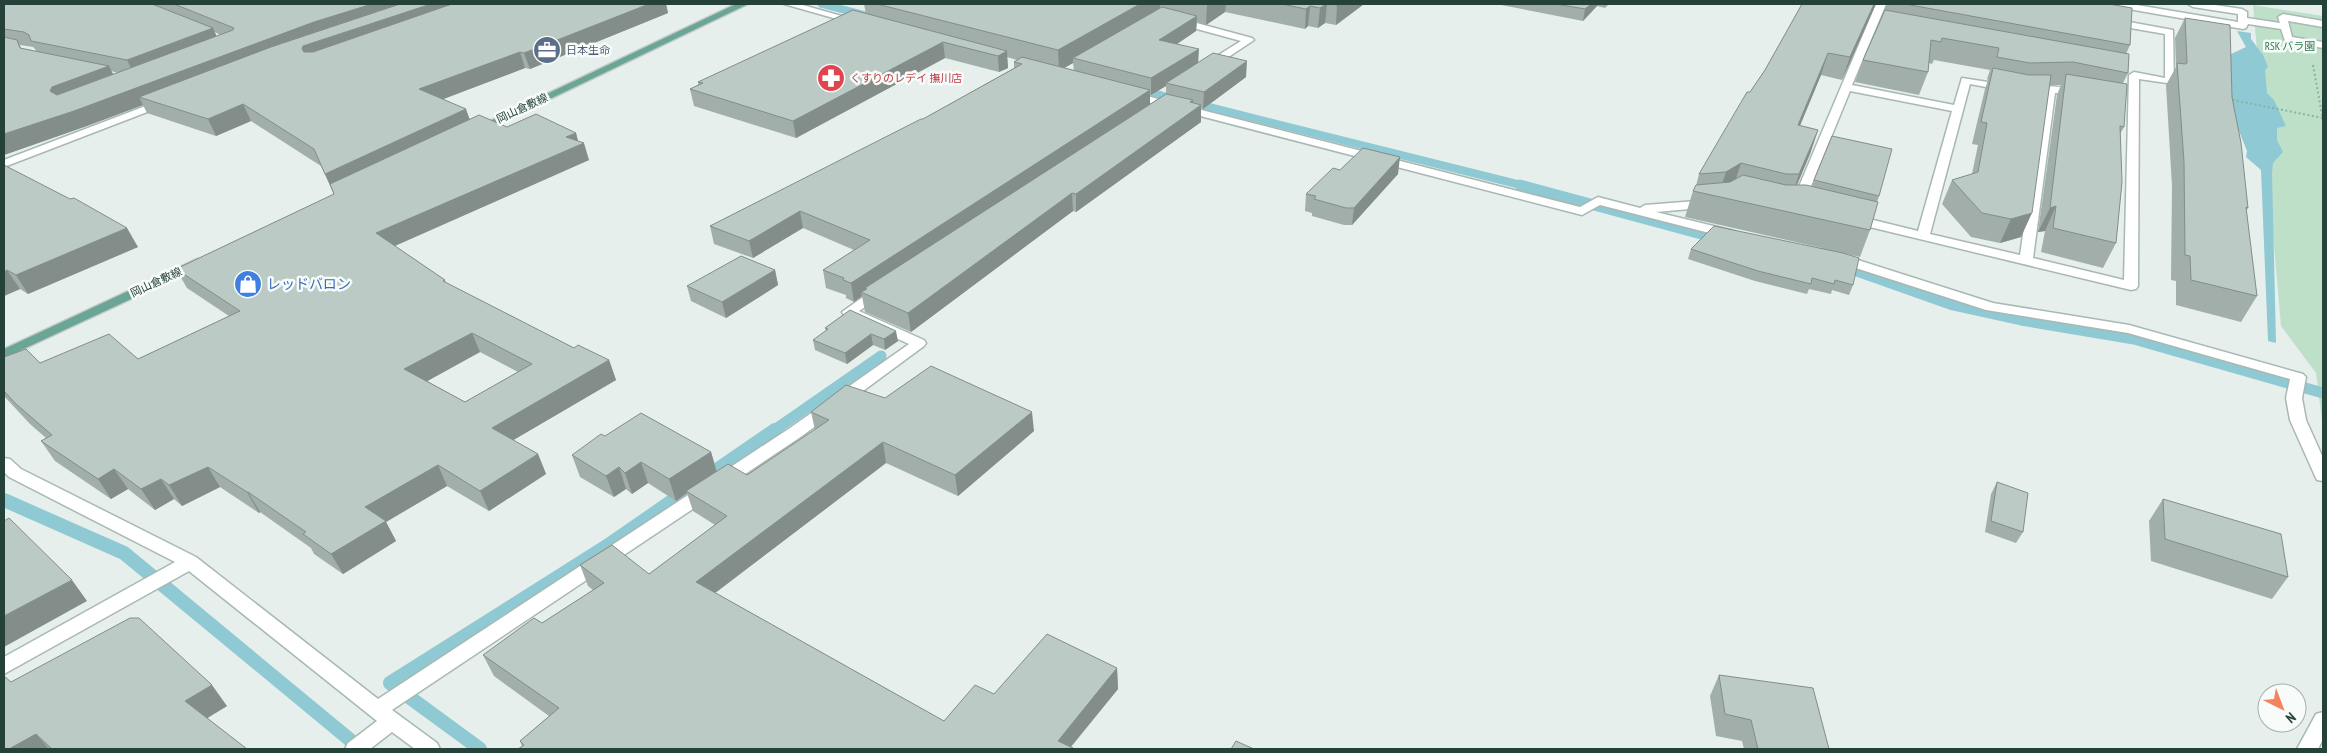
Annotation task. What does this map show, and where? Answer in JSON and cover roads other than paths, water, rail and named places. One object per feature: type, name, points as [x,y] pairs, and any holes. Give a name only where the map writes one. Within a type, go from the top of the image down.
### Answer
[{"type":"main road","name":"岡山倉敷線","points":[[462,137],[743,4]]},
{"type":"main road","name":"岡山倉敷線","points":[[4,354],[210,256]]},
{"type":"street","points":[[789,4],[864,24]]},
{"type":"street","points":[[1797,206],[1846,87],[1877,26],[1881,4]]},
{"type":"street","points":[[2117,4],[2243,26],[2242,12],[2194,4]]},
{"type":"street","points":[[2323,24],[2282,17],[2288,39],[2323,45]]},
{"type":"street","points":[[1170,19],[1249,40],[1199,72]]},
{"type":"street","points":[[1845,217],[2131,286],[2130,74],[2170,82],[2170,32],[2105,20]]},
{"type":"street","points":[[2243,20],[2285,27]]},
{"type":"street","points":[[1922,236],[1966,80],[2020,90],[2062,90],[2089,95]]},
{"type":"street","points":[[1846,87],[1958,109]]},
{"type":"street","points":[[2026,261],[2050,90]]},
{"type":"street","points":[[1125,93],[1582,211],[1598,201],[1747,238]]},
{"type":"street","points":[[7,160],[174,98]]},
{"type":"street","points":[[1634,210],[1722,202]]},
{"type":"street","points":[[1823,254],[1842,258],[1991,307],[2128,329],[2198,347],[2298,377],[2294,398],[2298,420],[2323,476]]},
{"type":"street","points":[[355,749],[372,736],[384,716],[404,692],[796,432],[919,343],[848,312],[890,284]]},
{"type":"street","points":[[4,463],[15,473],[190,562],[384,716],[430,749]]},
{"type":"street","points":[[4,666],[190,562]]},
{"type":"street","points":[[2307,749],[2323,720]]},
{"type":"water","points":[[2237,31],[2251,33],[2251,39],[2263,55],[2268,67],[2265,70],[2267,93],[2274,100],[2286,126],[2277,128],[2277,140],[2283,152],[2273,163],[2272,173],[2276,343],[2268,341],[2261,170],[2246,157],[2247,151],[2212,63],[2246,47]]},
{"type":"waterway","points":[[822,4],[864,15]]},
{"type":"waterway","points":[[1140,89],[1177,100]]},
{"type":"waterway","points":[[1193,103],[1525,186]]},
{"type":"waterway","points":[[1520,185],[1720,239]]},
{"type":"waterway","points":[[1843,266],[1953,305],[2021,320],[2134,339],[2323,393]]},
{"type":"waterway","points":[[773,431],[881,356]]},
{"type":"waterway","points":[[705,478],[775,430]]},
{"type":"waterway","points":[[480,749],[390,683],[607,546],[685,492]]},
{"type":"waterway","points":[[4,500],[124,553],[361,749]]},
{"type":"place","name":"日本生命","points":[[547,50]]},
{"type":"place","name":"くすりのレデイ 撫川店","points":[[831,78]]},
{"type":"place","name":"レッドバロン","points":[[248,284]]},
{"type":"park label","name":"RSK バラ園","points":[[2290,46]]}]
